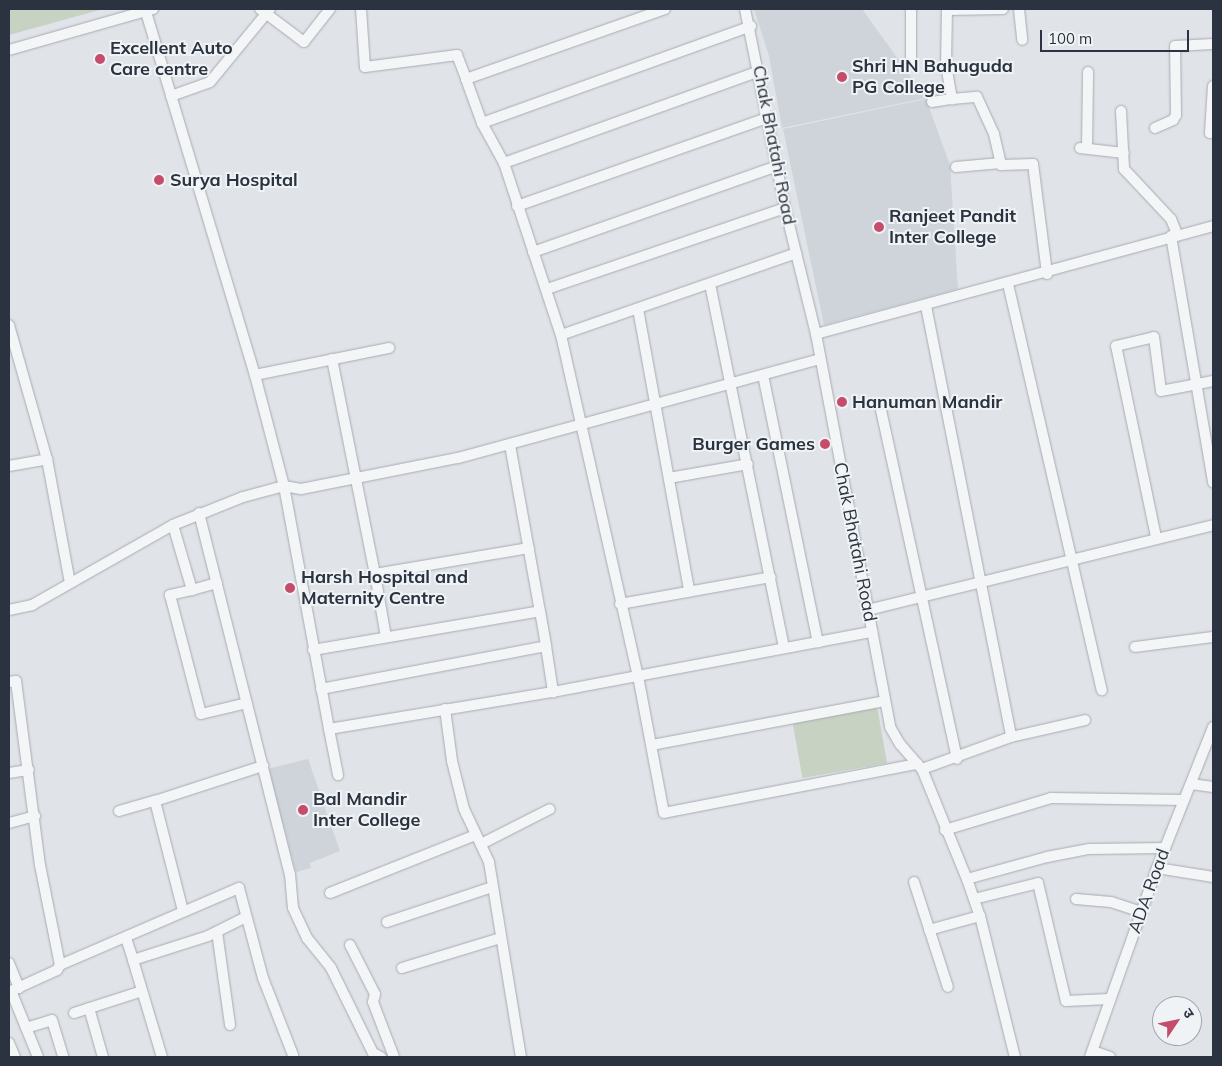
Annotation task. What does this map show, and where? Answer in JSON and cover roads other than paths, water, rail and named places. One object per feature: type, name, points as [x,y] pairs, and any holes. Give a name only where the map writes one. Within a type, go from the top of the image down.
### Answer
[{"type":"street","points":[[171,96],[210,82],[266,10],[304,42],[330,9]]},
{"type":"street","points":[[361,9],[365,67],[456,55],[482,124],[504,163],[547,289],[560,335],[638,676],[664,813],[957,759],[1011,737],[1085,720]]},
{"type":"street","points":[[466,79],[665,9]]},
{"type":"street","name":"Chak Bhatahi Road","points":[[745,9],[751,26],[785,208],[816,334],[890,727],[920,766],[967,879],[980,916],[1015,1057]]},
{"type":"street","points":[[911,9],[911,59]]},
{"type":"street","points":[[952,99],[946,66],[947,9],[1003,9]]},
{"type":"street","points":[[1019,9],[1022,40]]},
{"type":"street","points":[[9,50],[149,10],[171,96],[255,374],[284,486],[338,775]]},
{"type":"street","points":[[482,124],[751,26]]},
{"type":"street","points":[[1155,128],[1173,120],[1176,115],[1175,46],[1213,44]]},
{"type":"street","points":[[504,163],[759,70]]},
{"type":"street","points":[[1088,72],[1083,148],[1124,154]]},
{"type":"street","points":[[1213,86],[1210,133],[1213,133]]},
{"type":"street","points":[[932,102],[977,97],[994,134],[1001,163]]},
{"type":"street","points":[[1121,111],[1124,169],[1171,219],[1212,465],[1213,482]]},
{"type":"street","points":[[518,206],[767,118]]},
{"type":"street","points":[[956,167],[1001,163],[1033,164],[1047,274]]},
{"type":"street","points":[[533,252],[777,166]]},
{"type":"street","points":[[547,289],[785,208]]},
{"type":"street","points":[[816,334],[1047,274],[1174,235],[1213,226]]},
{"type":"street","points":[[560,335],[796,253]]},
{"type":"street","points":[[710,284],[732,383],[784,648]]},
{"type":"street","points":[[1008,284],[1074,562],[1102,690]]},
{"type":"street","points":[[926,306],[979,584],[1011,737]]},
{"type":"street","points":[[638,309],[654,406],[689,591]]},
{"type":"street","points":[[9,325],[47,459],[70,583]]},
{"type":"street","points":[[1156,537],[1116,346],[1154,337],[1161,391],[1213,381]]},
{"type":"street","points":[[255,374],[389,348]]},
{"type":"street","points":[[332,359],[358,478],[386,637]]},
{"type":"street","points":[[9,610],[32,605],[173,524],[284,486],[301,489],[510,445],[820,359]]},
{"type":"street","points":[[763,375],[818,642]]},
{"type":"street","points":[[881,410],[920,598],[957,759]]},
{"type":"street","points":[[510,445],[553,692]]},
{"type":"street","points":[[9,466],[47,459]]},
{"type":"street","points":[[669,478],[748,464]]},
{"type":"street","points":[[199,514],[290,874],[293,908],[307,938],[331,968],[373,1052],[381,1057]]},
{"type":"street","points":[[173,524],[192,590]]},
{"type":"street","points":[[868,610],[1074,562],[1156,537],[1213,526]]},
{"type":"street","points":[[375,574],[529,548]]},
{"type":"street","points":[[620,604],[771,577]]},
{"type":"street","points":[[216,583],[170,596],[201,714],[247,703]]},
{"type":"street","points":[[314,650],[540,611]]},
{"type":"street","points":[[329,729],[553,692],[872,632]]},
{"type":"street","points":[[1136,647],[1213,637]]},
{"type":"street","points":[[321,689],[546,646]]},
{"type":"street","points":[[9,682],[16,681],[40,865],[60,965]]},
{"type":"street","points":[[652,745],[885,701]]},
{"type":"street","points":[[445,709],[452,761],[464,809],[489,862],[521,1057]]},
{"type":"street","name":"ADA Road","points":[[1092,1054],[1109,999],[1165,848],[1213,727]]},
{"type":"street","points":[[119,810],[155,801],[263,766]]},
{"type":"street","points":[[9,773],[29,770]]},
{"type":"street","points":[[1191,784],[1213,787]]},
{"type":"street","points":[[945,830],[1051,798],[1184,800]]},
{"type":"street","points":[[155,801],[183,911]]},
{"type":"street","points":[[330,893],[478,840],[550,809]]},
{"type":"street","points":[[9,823],[35,816]]},
{"type":"street","points":[[967,879],[1048,857],[1089,850],[1165,848]]},
{"type":"street","points":[[1158,868],[1213,877]]},
{"type":"street","points":[[914,882],[948,987]]},
{"type":"street","points":[[974,899],[1038,883],[1066,1001],[1109,999]]},
{"type":"street","points":[[38,1057],[26,1028],[12,1006],[11,991],[57,970],[60,965],[239,888],[262,978],[293,1055]]},
{"type":"street","points":[[387,922],[492,888]]},
{"type":"street","points":[[1076,899],[1111,902],[1142,912]]},
{"type":"street","points":[[929,930],[980,916]]},
{"type":"street","points":[[133,960],[216,932],[246,917]]},
{"type":"street","points":[[216,932],[230,1025]]},
{"type":"street","points":[[126,938],[162,1057]]},
{"type":"street","points":[[402,968],[501,938]]},
{"type":"street","points":[[350,945],[375,994],[373,1002],[394,1057]]},
{"type":"street","points":[[9,963],[19,988]]},
{"type":"street","points":[[74,1013],[142,991]]},
{"type":"street","points":[[89,1008],[103,1057]]},
{"type":"street","points":[[26,1028],[52,1020],[63,1057]]},
{"type":"street","points":[[9,1043],[15,1057]]},
{"type":"street","points":[[1092,1054],[1110,1057]]},
{"type":"place","name":"Excellent Auto Care centre","points":[[100,59]]},
{"type":"place","name":"Shri HN Bahuguda PG College","points":[[842,77]]},
{"type":"place","name":"Surya Hospital","points":[[159,180]]},
{"type":"place","name":"Ranjeet Pandit Inter College","points":[[879,227]]},
{"type":"place","name":"Hanuman Mandir","points":[[842,402]]},
{"type":"place","name":"Burger Games","points":[[825,444]]},
{"type":"place","name":"Harsh Hospital and Maternity Centre","points":[[290,588]]},
{"type":"place","name":"Bal Mandir Inter College","points":[[303,810]]}]
